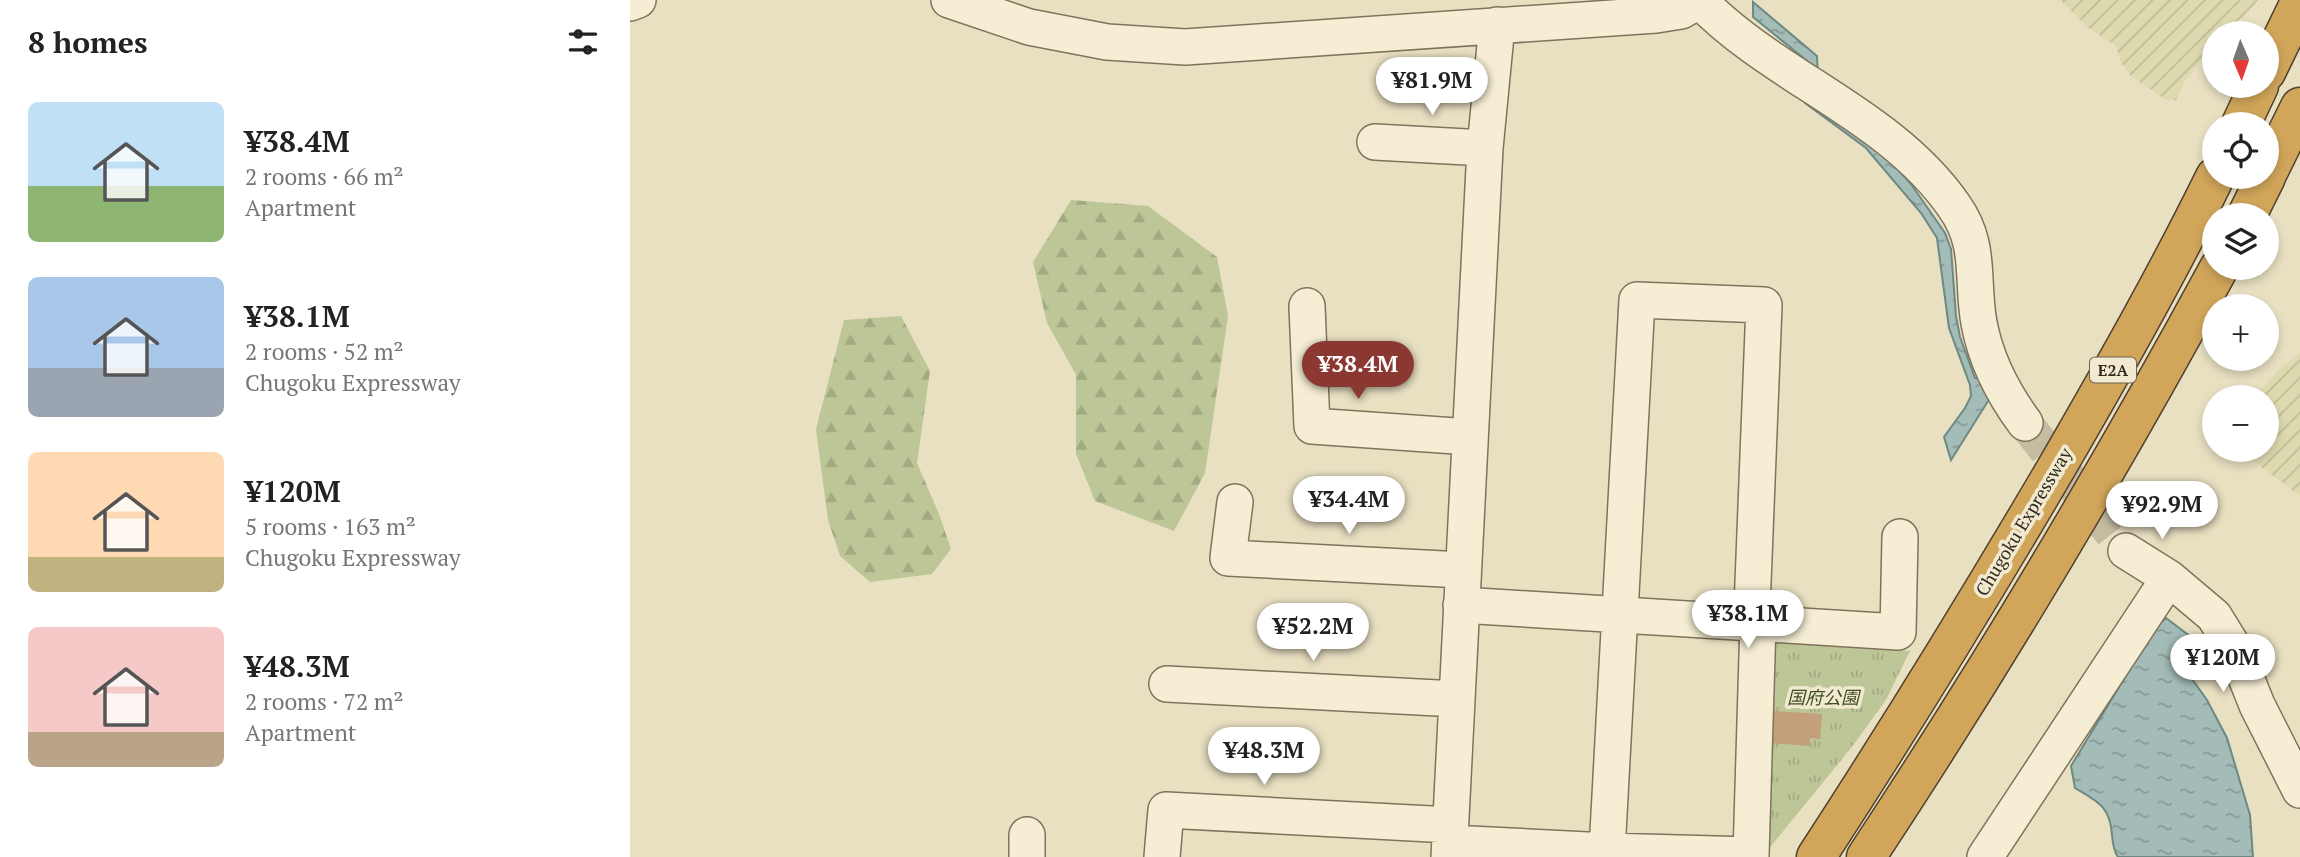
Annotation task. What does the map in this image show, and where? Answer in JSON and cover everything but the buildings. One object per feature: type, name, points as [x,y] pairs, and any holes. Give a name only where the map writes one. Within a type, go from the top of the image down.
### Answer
[{"type":"highway","points":[[2279,45],[2300,2]]},
{"type":"highway","points":[[2279,150],[2300,107]]},
{"type":"highway","name":"Chugoku Expressway","points":[[1816,857],[2003,560],[2112,372],[2209,189]]},
{"type":"highway","name":"E2A","points":[[1866,857],[1921,774],[2042,578],[2147,400],[2212,280]]},
{"type":"street","points":[[630,3],[638,0]]},
{"type":"street","points":[[949,0],[1029,27],[1107,42],[1185,47],[1656,15],[1681,10],[1700,0],[1712,13],[1768,56],[1899,146],[1931,177],[1955,207],[1971,235],[1979,322],[1992,370],[2025,423]]},
{"type":"street","points":[[1449,841],[1485,148],[1497,25]]},
{"type":"street","points":[[1375,142],[1485,148]]},
{"type":"street","points":[[1162,857],[1166,810],[1449,841],[1607,851],[1751,855],[1758,623],[1752,608],[1764,305],[1637,300],[1607,851]]},
{"type":"street","points":[[1307,306],[1311,426],[1470,437]]},
{"type":"street","points":[[1234,502],[1228,558],[1463,570]]},
{"type":"street","points":[[1461,606],[1898,632],[1900,537]]},
{"type":"street","points":[[2126,551],[2169,578],[2214,616],[2235,650],[2258,705],[2300,790]]},
{"type":"street","points":[[1985,857],[2169,578]]},
{"type":"street","points":[[1167,684],[1457,699]]},
{"type":"shaded area","points":[[2060,0],[2258,0],[2238,21],[2202,21],[2202,59],[2185,81],[2176,100],[2168,101],[2131,76],[2120,61],[2116,46],[2087,27]]},
{"type":"shaded area","points":[[2300,353],[2300,496],[2255,462],[2279,462],[2279,385],[2265,385],[2279,369]]},
{"type":"green space","points":[[1071,200],[1148,206],[1217,257],[1228,316],[1205,473],[1174,531],[1095,501],[1076,454],[1076,375],[1047,323],[1033,262]]},
{"type":"green space","points":[[901,316],[930,371],[917,463],[951,549],[932,574],[870,582],[840,556],[828,520],[816,429],[844,320]]},
{"type":"green space","name":"国府公園","points":[[1772,642],[1910,651],[1886,700],[1851,748],[1762,857]]},
{"type":"water","points":[[1753,2],[1817,56],[1819,101],[1870,138],[1911,184],[1945,233],[1951,249],[1960,337],[1975,378],[1983,379],[1990,398],[1951,460],[1944,437],[1971,396],[1970,385],[1949,328],[1937,238],[1921,213],[1866,148],[1805,103],[1807,61],[1753,17]]},
{"type":"water","points":[[2166,618],[2203,646],[2191,666],[2192,679],[2207,700],[2227,738],[2250,815],[2253,857],[2118,857],[2114,849],[2109,817],[2096,801],[2075,788],[2071,766],[2155,628]]},
{"type":"tunnel","points":[[2025,423],[2126,551]]}]
